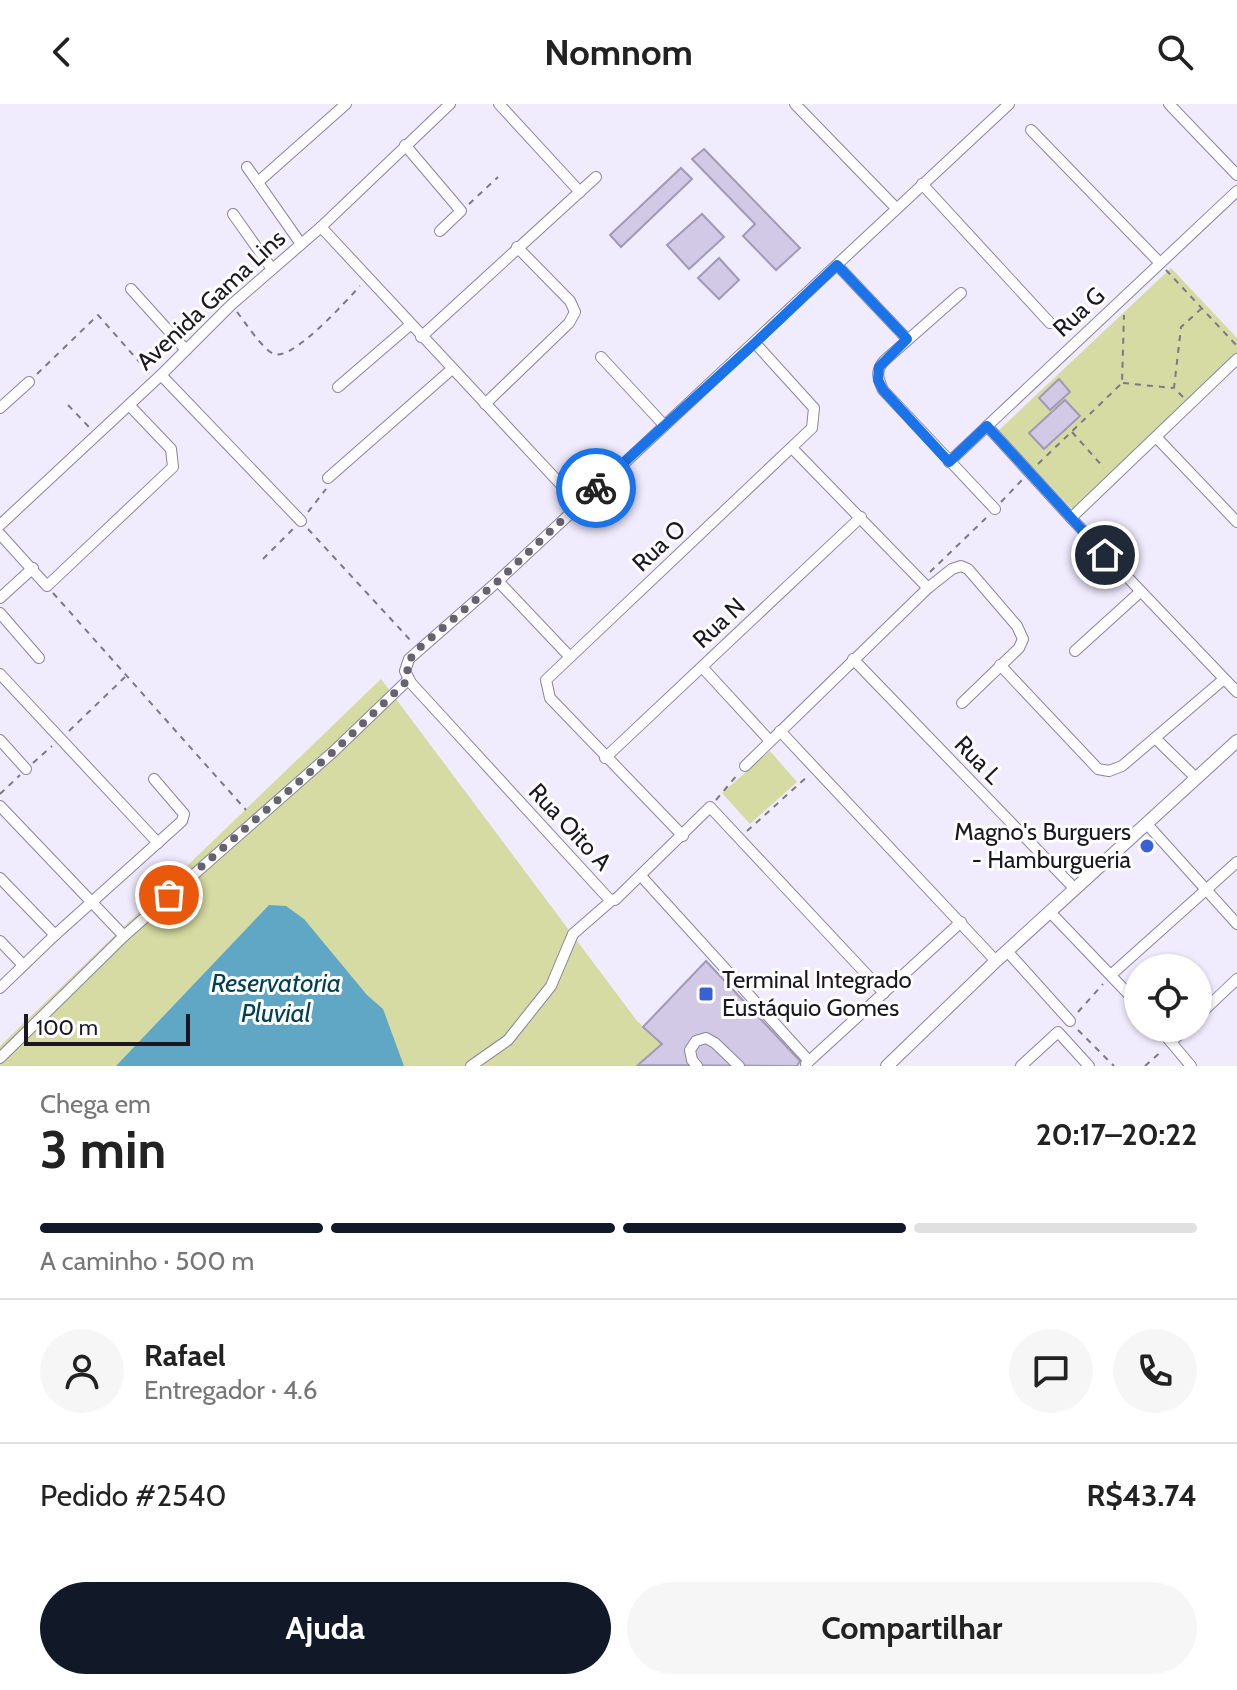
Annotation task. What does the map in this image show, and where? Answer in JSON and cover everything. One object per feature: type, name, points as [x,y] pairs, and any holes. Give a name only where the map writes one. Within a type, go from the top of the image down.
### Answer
[{"type":"street","points":[[258,182],[346,104]]},
{"type":"street","name":"Avenida Gama Lins","points":[[0,525],[158,378],[231,305],[321,227],[450,104]]},
{"type":"street","points":[[499,104],[580,192]]},
{"type":"street","points":[[795,104],[896,208]]},
{"type":"street","points":[[0,1058],[124,936],[333,752],[407,675],[409,659],[418,649],[498,581],[1009,104]]},
{"type":"street","points":[[1169,104],[1237,175]]},
{"type":"street","points":[[1031,130],[1160,263]]},
{"type":"street","points":[[405,145],[461,211],[440,231]]},
{"type":"street","points":[[247,167],[301,244]]},
{"type":"street","points":[[421,337],[596,177]]},
{"type":"street","points":[[922,184],[1050,323]]},
{"type":"street","name":"Rua G","points":[[949,462],[1237,191]]},
{"type":"street","points":[[233,214],[272,269]]},
{"type":"street","points":[[321,227],[579,504]]},
{"type":"street","points":[[485,404],[569,323],[575,312],[570,301],[517,247]]},
{"type":"street","points":[[837,265],[907,339]]},
{"type":"street","points":[[131,289],[186,350]]},
{"type":"street","points":[[961,293],[884,361],[878,373],[883,390],[995,509]]},
{"type":"street","points":[[338,387],[410,325]]},
{"type":"street","name":"Rua O","points":[[605,758],[550,698],[546,680],[812,428],[814,408],[755,343]]},
{"type":"street","points":[[601,357],[664,425]]},
{"type":"street","points":[[1071,518],[1237,359]]},
{"type":"street","points":[[328,478],[452,369]]},
{"type":"street","points":[[158,378],[301,521]]},
{"type":"street","points":[[0,408],[29,382]]},
{"type":"street","points":[[0,534],[47,586],[173,467],[171,449],[129,405]]},
{"type":"street","points":[[987,426],[1237,692]]},
{"type":"street","points":[[1157,438],[1237,522]]},
{"type":"street","points":[[792,448],[924,584]]},
{"type":"street","name":"Rua N","points":[[605,758],[861,517]]},
{"type":"street","points":[[745,766],[924,584],[964,566],[1023,639],[1019,648],[962,703]]},
{"type":"street","points":[[0,598],[33,568]]},
{"type":"street","points":[[498,581],[570,657]]},
{"type":"street","points":[[1075,651],[1140,592]]},
{"type":"street","points":[[0,613],[39,658]]},
{"type":"street","name":"Rua L","points":[[853,659],[1075,889]]},
{"type":"street","points":[[1000,665],[1098,769],[1117,770],[1224,679]]},
{"type":"street","points":[[702,667],[770,741]]},
{"type":"street","points":[[0,674],[158,843]]},
{"type":"street","name":"Rua Oito A","points":[[407,675],[612,900],[641,876],[807,1064]]},
{"type":"street","points":[[780,731],[996,961]]},
{"type":"street","points":[[1155,738],[1196,778]]},
{"type":"street","points":[[0,740],[26,769]]},
{"type":"street","points":[[887,1066],[996,961],[1237,741]]},
{"type":"street","points":[[605,758],[683,836]]},
{"type":"street","points":[[0,988],[182,821],[184,814],[154,779]]},
{"type":"street","points":[[0,806],[124,936]]},
{"type":"street","points":[[641,876],[710,807],[884,993]]},
{"type":"street","points":[[1146,823],[1237,924]]},
{"type":"street","points":[[1112,974],[1237,862]]},
{"type":"street","points":[[0,878],[55,935]]},
{"type":"street","points":[[471,1066],[508,1040],[551,986],[573,934],[612,900]]},
{"type":"street","points":[[1050,912],[1124,988]]},
{"type":"street","points":[[807,1064],[961,922]]},
{"type":"street","points":[[0,941],[23,965]]},
{"type":"street","points":[[1007,951],[1070,1021]]},
{"type":"street","points":[[1212,1003],[1237,979]]},
{"type":"street","points":[[1021,1066],[1058,1032],[1089,1066]]},
{"type":"street","points":[[697,1066],[690,1050],[696,1041],[706,1038],[739,1066]]},
{"type":"street","points":[[1171,1042],[1191,1066]]},
{"type":"path","points":[[461,211],[498,177]]},
{"type":"path","points":[[1160,263],[1237,346]]},
{"type":"path","points":[[231,305],[266,347],[273,354],[280,355],[295,350],[368,279]]},
{"type":"path","points":[[924,584],[1029,472],[1122,383],[1124,298]]},
{"type":"path","points":[[1174,388],[1181,327],[1202,308]]},
{"type":"path","points":[[29,382],[98,315],[158,378]]},
{"type":"path","points":[[1122,383],[1174,388],[1189,404]]},
{"type":"path","points":[[68,405],[95,435]]},
{"type":"path","points":[[1072,432],[1113,478]]},
{"type":"path","points":[[301,521],[418,649]]},
{"type":"path","points":[[47,586],[246,810]]},
{"type":"path","points":[[710,807],[745,766]]},
{"type":"path","points":[[741,837],[816,768]]},
{"type":"path","points":[[1112,974],[1070,1021],[1114,1066]]},
{"type":"path","points":[[1145,1066],[1171,1042]]},
{"type":"green space","points":[[1171,268],[1237,338],[1237,353],[1072,509],[998,431]]},
{"type":"green space","points":[[381,679],[637,1021],[662,1044],[639,1066],[0,1066],[0,1046]]},
{"type":"green space","points":[[770,751],[797,782],[750,824],[722,793]]},
{"type":"water","name":"Reservatoria Pluvial","points":[[269,905],[286,906],[304,919],[367,995],[383,1009],[404,1066],[116,1066]]},
{"type":"building","points":[[704,149],[800,248],[776,270],[743,236],[755,224],[692,159]]},
{"type":"building","points":[[681,168],[692,179],[621,247],[610,235]]},
{"type":"building","points":[[702,214],[724,237],[689,269],[667,245]]},
{"type":"building","points":[[719,258],[739,280],[719,299],[698,278]]},
{"type":"building","points":[[1059,379],[1070,392],[1050,410],[1039,398]]},
{"type":"building","points":[[1065,400],[1080,416],[1044,449],[1029,433]]},
{"type":"building","name":"Terminal Integrado Eustáquio Gomes","points":[[706,961],[800,1061],[797,1066],[638,1065],[662,1044],[643,1027]]},
{"type":"way so far","points":[[169,895],[333,752],[408,680],[405,671],[407,663],[418,649],[498,581],[596,488]]},
{"type":"place","name":"Magno's Burguers - Hamburgueria","points":[[1147,846]]},
{"type":"place","name":"Terminal Integrado Eustáquio Gomes","points":[[706,994]]},
{"type":"route","points":[[596,488],[837,265],[907,339],[879,367],[878,380],[883,390],[949,462],[987,426],[1105,555]]}]
